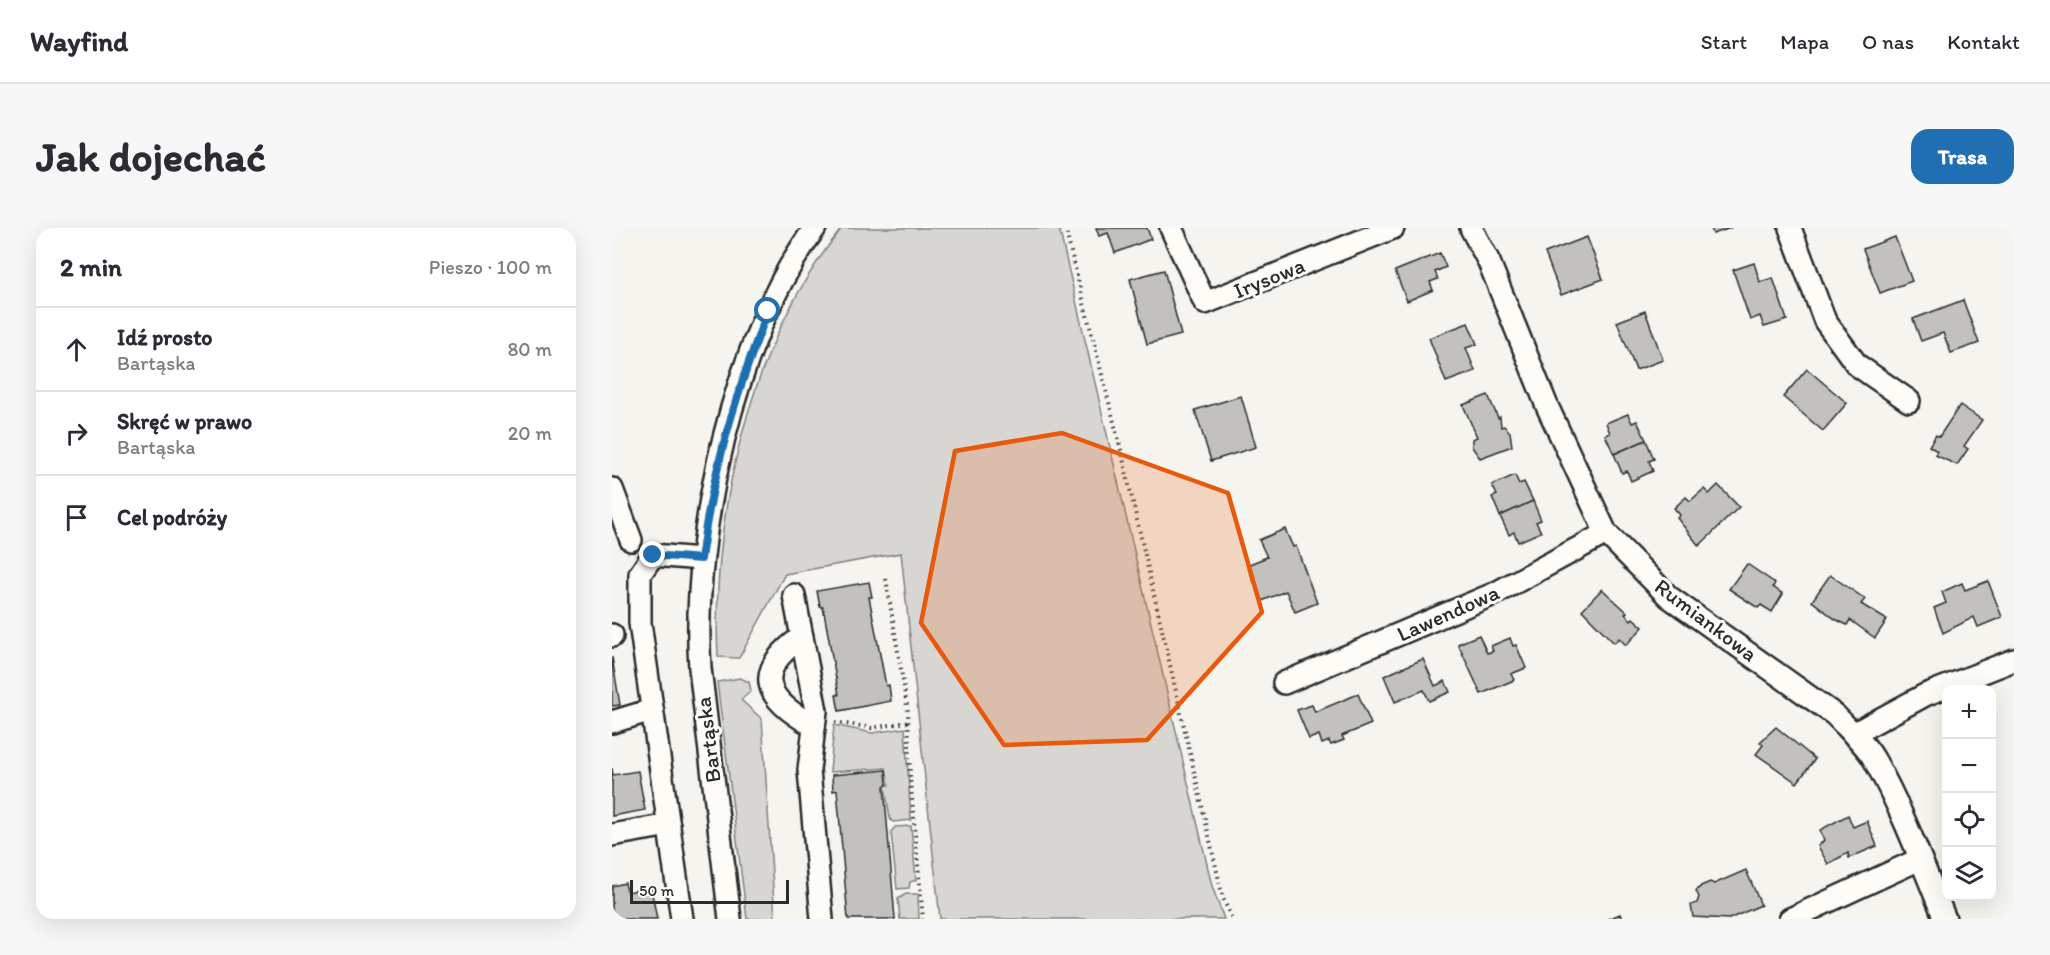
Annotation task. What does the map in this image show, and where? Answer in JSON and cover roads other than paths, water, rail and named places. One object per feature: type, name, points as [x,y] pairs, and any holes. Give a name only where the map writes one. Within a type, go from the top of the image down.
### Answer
[{"type":"street","name":"Bartąska","points":[[730,919],[700,668],[698,636],[701,559],[717,469],[750,358],[786,274],[816,228]]},
{"type":"street","name":"Irysowa","points":[[1174,236],[1205,303],[1393,228]]},
{"type":"street","name":"Rumiankowa","points":[[1471,228],[1489,262],[1547,406],[1606,533],[1669,597],[1835,715],[1853,734],[1874,759],[1920,859],[1944,919]]},
{"type":"street","points":[[1790,228],[1825,321],[1857,365],[1909,401]]},
{"type":"street","points":[[612,489],[621,538],[653,555],[701,559]]},
{"type":"street","name":"Lawendowa","points":[[1284,683],[1496,592],[1606,533]]},
{"type":"street","points":[[653,555],[640,574],[640,622],[682,919]]},
{"type":"street","points":[[794,595],[816,711],[821,724],[809,777],[822,919]]},
{"type":"street","points":[[802,637],[787,647],[774,664],[769,683],[773,695],[797,717],[821,724]]},
{"type":"street","points":[[1853,734],[1925,695],[2014,660]]},
{"type":"street","points":[[612,722],[652,710]]},
{"type":"street","points":[[612,835],[669,825]]},
{"type":"street","points":[[1790,919],[1920,859]]}]
